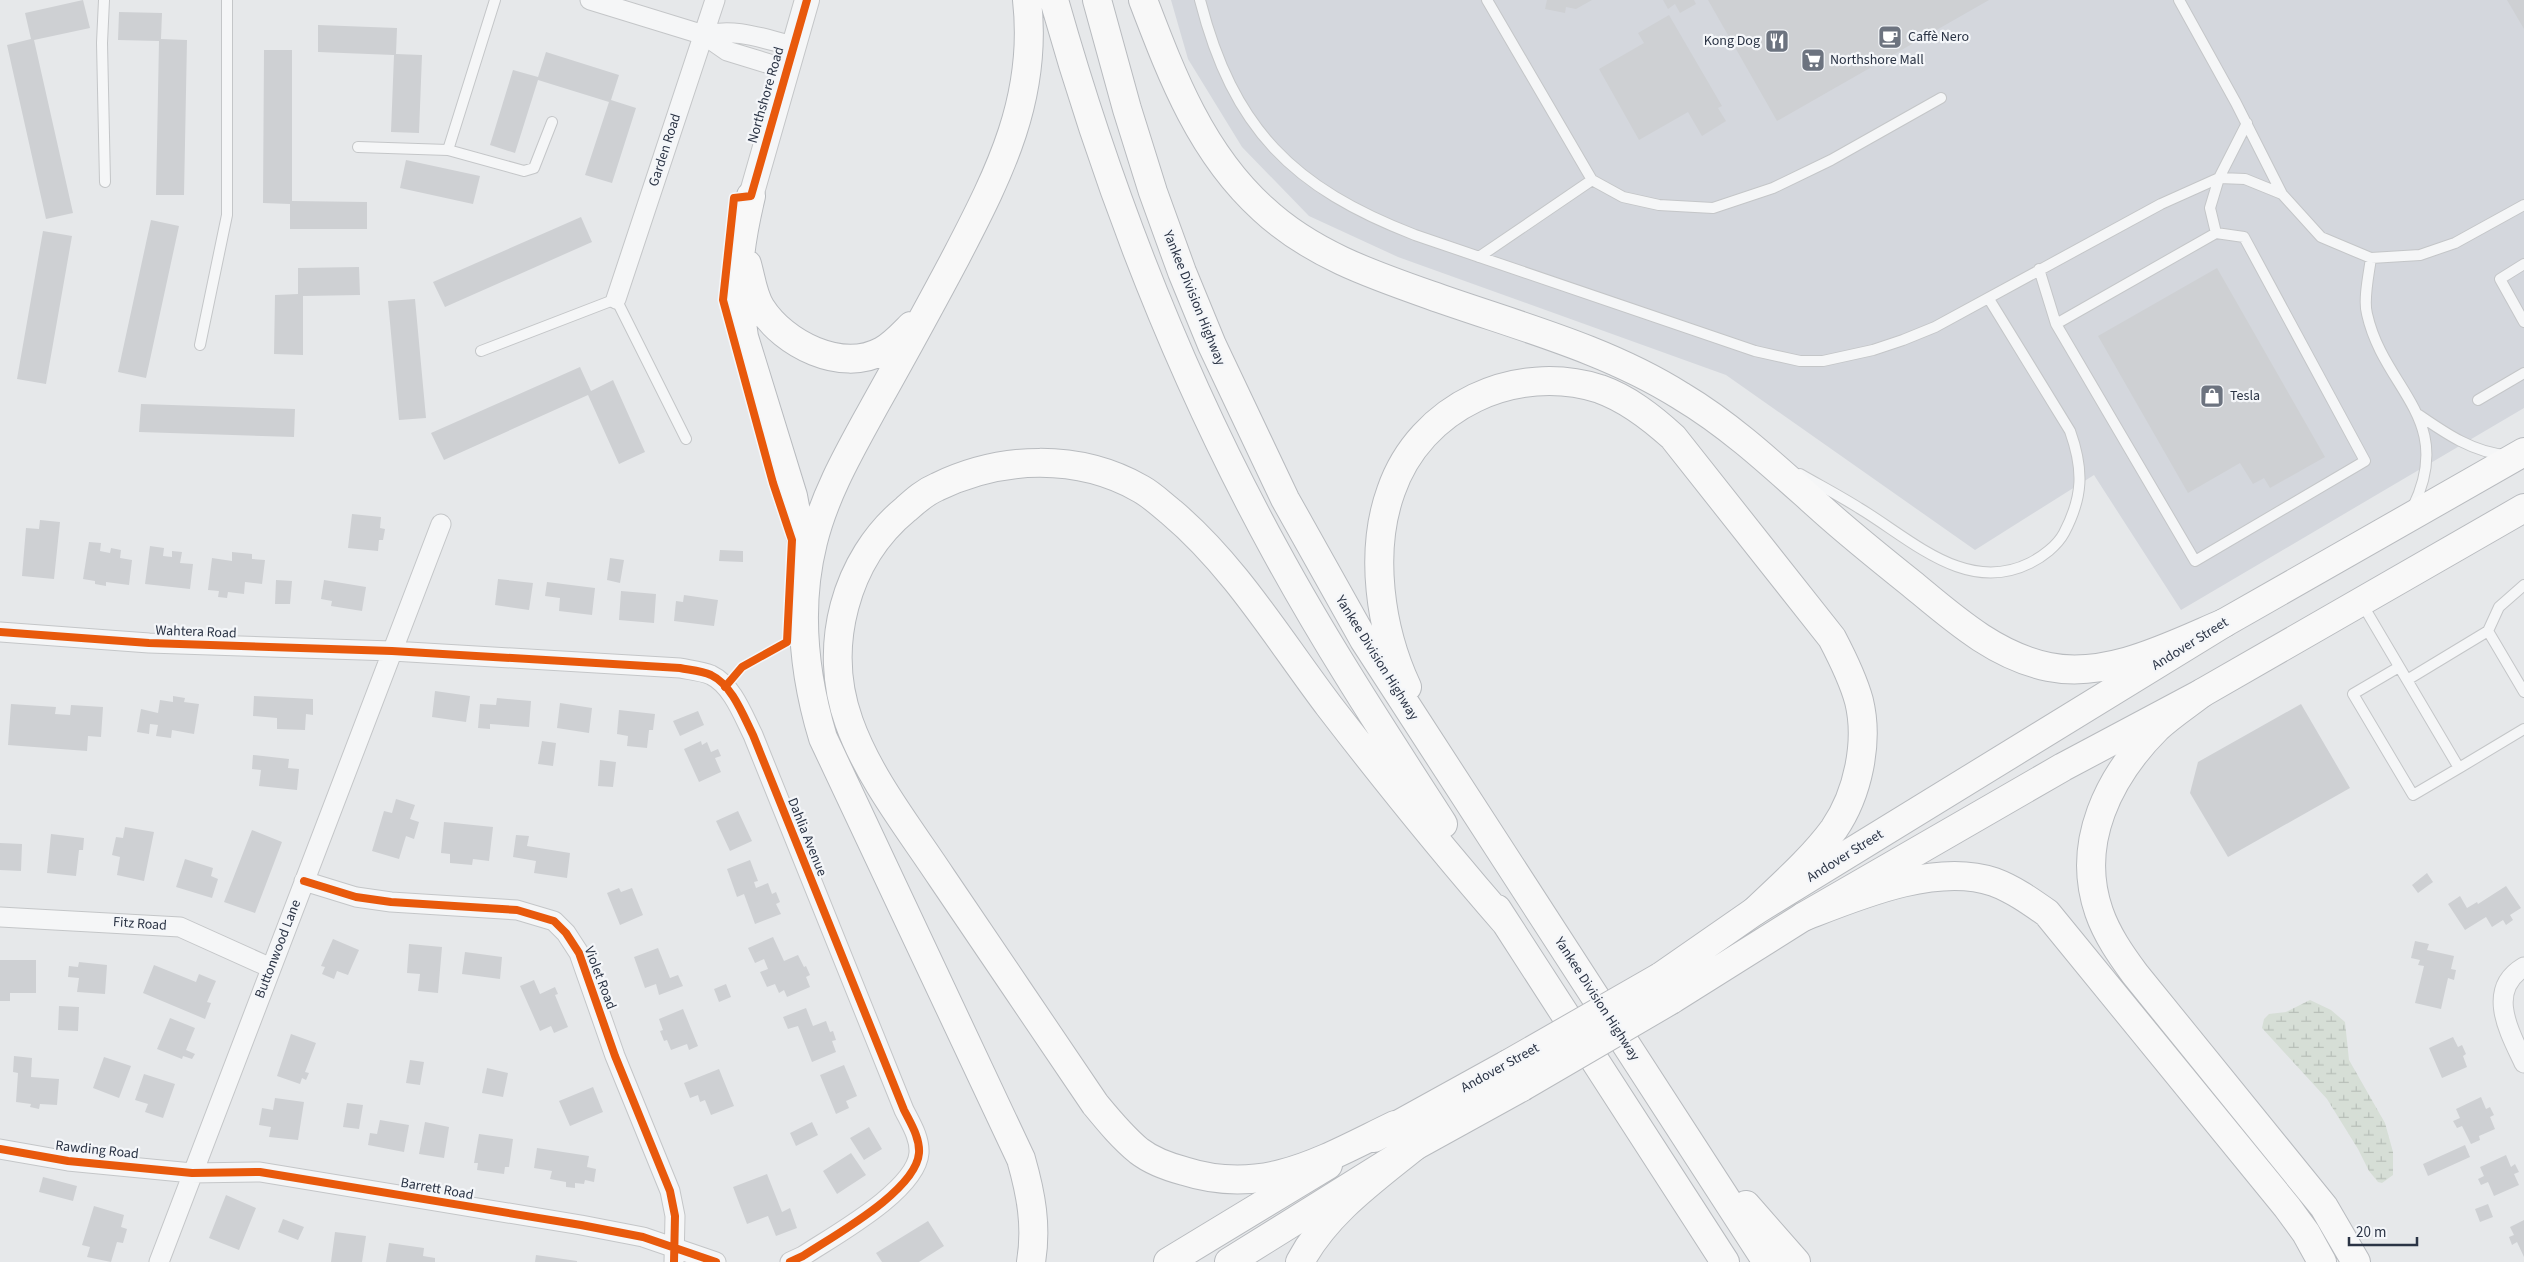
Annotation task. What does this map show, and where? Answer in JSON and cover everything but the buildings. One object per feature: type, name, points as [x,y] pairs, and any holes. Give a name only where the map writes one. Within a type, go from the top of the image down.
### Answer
[{"type":"highway","points":[[1027,0],[1030,39],[1027,70],[1017,124],[997,176],[931,304],[833,485],[813,542],[807,578],[805,642],[812,701],[824,738],[1021,1159],[1031,1196],[1034,1228],[1031,1262]]},
{"type":"highway","points":[[1054,0],[1077,83],[1132,242],[1198,398],[1274,549],[1336,658],[1725,1262]]},
{"type":"highway","name":"Yankee Division Highway","points":[[1097,0],[1127,109],[1153,192],[1212,345],[1285,499],[1359,632],[1767,1262]]},
{"type":"highway","points":[[1142,0],[1171,73],[1203,135],[1221,162],[1244,190],[1264,210],[1288,229],[1320,250],[1369,274],[1588,350],[1657,381],[1685,398],[1753,448],[1843,528],[1952,617],[1987,643],[2023,660],[2053,668],[2092,668],[2125,663],[2162,650],[2224,623]]},
{"type":"highway","points":[[751,196],[745,246],[747,264],[753,286],[760,307],[775,326],[794,340],[813,351],[834,358],[858,358],[882,351],[904,334],[931,304]]},
{"type":"highway","points":[[751,196],[740,239],[737,274],[739,305],[744,337],[799,521],[807,578]]},
{"type":"highway","points":[[1465,796],[1420,716],[1401,675],[1391,641],[1380,580],[1380,551],[1384,517],[1391,490],[1404,461],[1424,435],[1446,414],[1470,398],[1496,388],[1549,380],[1574,382],[1601,390],[1628,402],[1651,417],[1672,437],[1832,638],[1849,670],[1859,703],[1863,736],[1859,769],[1849,801],[1834,828],[1809,858],[1755,912]]},
{"type":"highway","name":"Andover Street","points":[[1229,1262],[1415,1146],[1522,1087],[1666,988],[1755,912],[2224,623],[2521,454]]},
{"type":"highway","points":[[1395,1125],[1311,1165],[1249,1181],[1224,1181],[1167,1166],[1140,1152],[1116,1129],[1095,1104],[901,816],[860,750],[848,720],[840,688],[837,653],[847,594],[860,566],[876,539],[898,516],[928,491],[963,474],[1001,465],[1044,462],[1093,471],[1142,490],[1196,533],[1227,567],[1335,714],[1448,856],[1506,924]]},
{"type":"highway","name":"Andover Street","points":[[1168,1262],[1395,1125],[1508,1064],[1666,988],[1803,917],[2063,767],[2202,693],[2524,508]]},
{"type":"highway","points":[[2202,693],[2158,727],[2130,758],[2110,789],[2097,818],[2092,850],[2092,884],[2099,912],[2115,946],[2135,974],[2324,1208],[2356,1262]]},
{"type":"highway","points":[[1803,917],[1852,898],[1936,878],[1966,876],[1994,882],[2022,895],[2047,912],[2287,1207],[2306,1233],[2322,1262]]},
{"type":"highway","points":[[1687,1137],[1796,1262]]},
{"type":"highway","points":[[1300,1262],[1326,1224],[1355,1195],[1415,1146]]},
{"type":"street","points":[[590,0],[704,34],[727,51],[786,69]]},
{"type":"street","name":"Garden Road","points":[[616,299],[714,0]]},
{"type":"street","name":"Northshore Road","points":[[751,196],[807,0]]},
{"type":"street","points":[[704,34],[724,30],[739,32],[793,46]]},
{"type":"street","name":"Buttonwood Lane","points":[[159,1262],[441,524]]},
{"type":"street","name":"Wahtera Road","points":[[0,632],[148,643],[392,651]]},
{"type":"street","name":"Dahlia Avenue","points":[[392,651],[680,668],[711,675],[725,687],[753,735],[916,1135],[919,1154],[915,1168],[906,1182],[892,1196],[803,1256],[790,1262]]},
{"type":"street","name":"Violet Road","points":[[304,881],[356,897],[391,902],[517,910],[554,921],[566,933],[579,953],[615,1056],[670,1191],[676,1216],[675,1255]]},
{"type":"street","name":"Fitz Road","points":[[0,917],[180,927],[271,968]]},
{"type":"street","points":[[2524,967],[2507,983],[2502,1000],[2504,1020],[2524,1063]]},
{"type":"street","name":"Rawding Road","points":[[0,1149],[68,1161],[192,1172]]},
{"type":"street","name":"Barrett Road","points":[[192,1172],[260,1172],[581,1225],[643,1237],[675,1255]]},
{"type":"street","points":[[675,1255],[716,1262]]},
{"type":"lane","points":[[104,0],[102,43],[105,182]]},
{"type":"lane","points":[[200,345],[226,215],[227,0]]},
{"type":"lane","points":[[448,150],[495,0]]},
{"type":"lane","points":[[1200,0],[1211,41],[1234,91],[1253,123],[1274,149],[1297,172],[1327,193],[1380,222],[1755,351],[1800,361],[1823,361],[1873,350],[1932,329],[2161,204],[2218,178],[2245,179],[2282,194]]},
{"type":"lane","points":[[1488,0],[1592,180],[1623,197],[1659,205],[1713,208],[1782,184],[1832,160],[1940,98]]},
{"type":"lane","points":[[2179,0],[2247,123],[2282,194],[2321,237],[2370,258],[2420,255],[2455,243],[2523,208]]},
{"type":"lane","points":[[358,147],[448,150],[524,171],[534,168],[552,122]]},
{"type":"lane","points":[[2216,233],[2210,208],[2218,178],[2247,123]]},
{"type":"lane","points":[[1479,257],[1592,180]]},
{"type":"lane","points":[[2039,269],[2056,324],[2195,561],[2365,461],[2244,237],[2216,233],[2056,324]]},
{"type":"lane","points":[[2370,258],[2366,313],[2377,344],[2418,414],[2426,446],[2426,470],[2419,494],[2404,521]]},
{"type":"lane","points":[[2524,264],[2500,279],[2524,322]]},
{"type":"lane","points":[[481,351],[616,299],[686,439]]},
{"type":"lane","points":[[1753,448],[1859,508],[1930,555],[1954,566],[1975,573],[1996,574],[2016,570],[2033,562],[2062,537],[2073,516],[2079,494],[2080,473],[2078,453],[2070,432],[1989,299]]},
{"type":"lane","points":[[2478,400],[2524,373]]},
{"type":"lane","points":[[2418,414],[2464,443],[2481,450],[2521,454]]},
{"type":"lane","points":[[2407,680],[2488,631],[2499,608],[2524,585]]},
{"type":"lane","points":[[2361,602],[2459,768]]},
{"type":"lane","points":[[2488,631],[2524,692]]},
{"type":"lane","points":[[2399,666],[2353,694],[2413,795],[2524,729]]},
{"type":"shaded area","name":"Northshore Mall","points":[[1171,0],[2524,0],[2524,408],[2181,610],[2094,475],[1975,550],[1726,375],[1398,257],[1309,216],[1242,147],[1188,59]]},
{"type":"green space","points":[[2310,1000],[2331,1010],[2345,1022],[2349,1060],[2385,1123],[2393,1152],[2393,1175],[2382,1183],[2378,1182],[2369,1171],[2358,1149],[2327,1099],[2262,1028],[2264,1019],[2269,1014],[2286,1012]]},
{"type":"cycle path","points":[[725,687],[742,667],[787,642],[792,540],[773,483],[723,300],[734,198],[751,196],[807,0]]},
{"type":"cycle path","points":[[0,632],[149,643],[392,651],[680,668],[704,672],[718,680],[731,693],[753,735],[919,1147],[914,1168],[904,1182],[889,1197],[852,1225],[803,1256],[790,1262]]},
{"type":"cycle path","points":[[304,881],[356,897],[391,902],[517,910],[554,921],[566,933],[579,953],[615,1056],[670,1191],[675,1216],[674,1262]]},
{"type":"cycle path","points":[[0,1149],[68,1161],[192,1173],[260,1172],[643,1237],[716,1262]]},
{"type":"place","name":"Caffè Nero","points":[[1890,37]]},
{"type":"place","name":"Kong Dog","points":[[1777,41]]},
{"type":"place","name":"Northshore Mall","points":[[1813,60]]},
{"type":"place","name":"Tesla","points":[[2212,396]]}]
